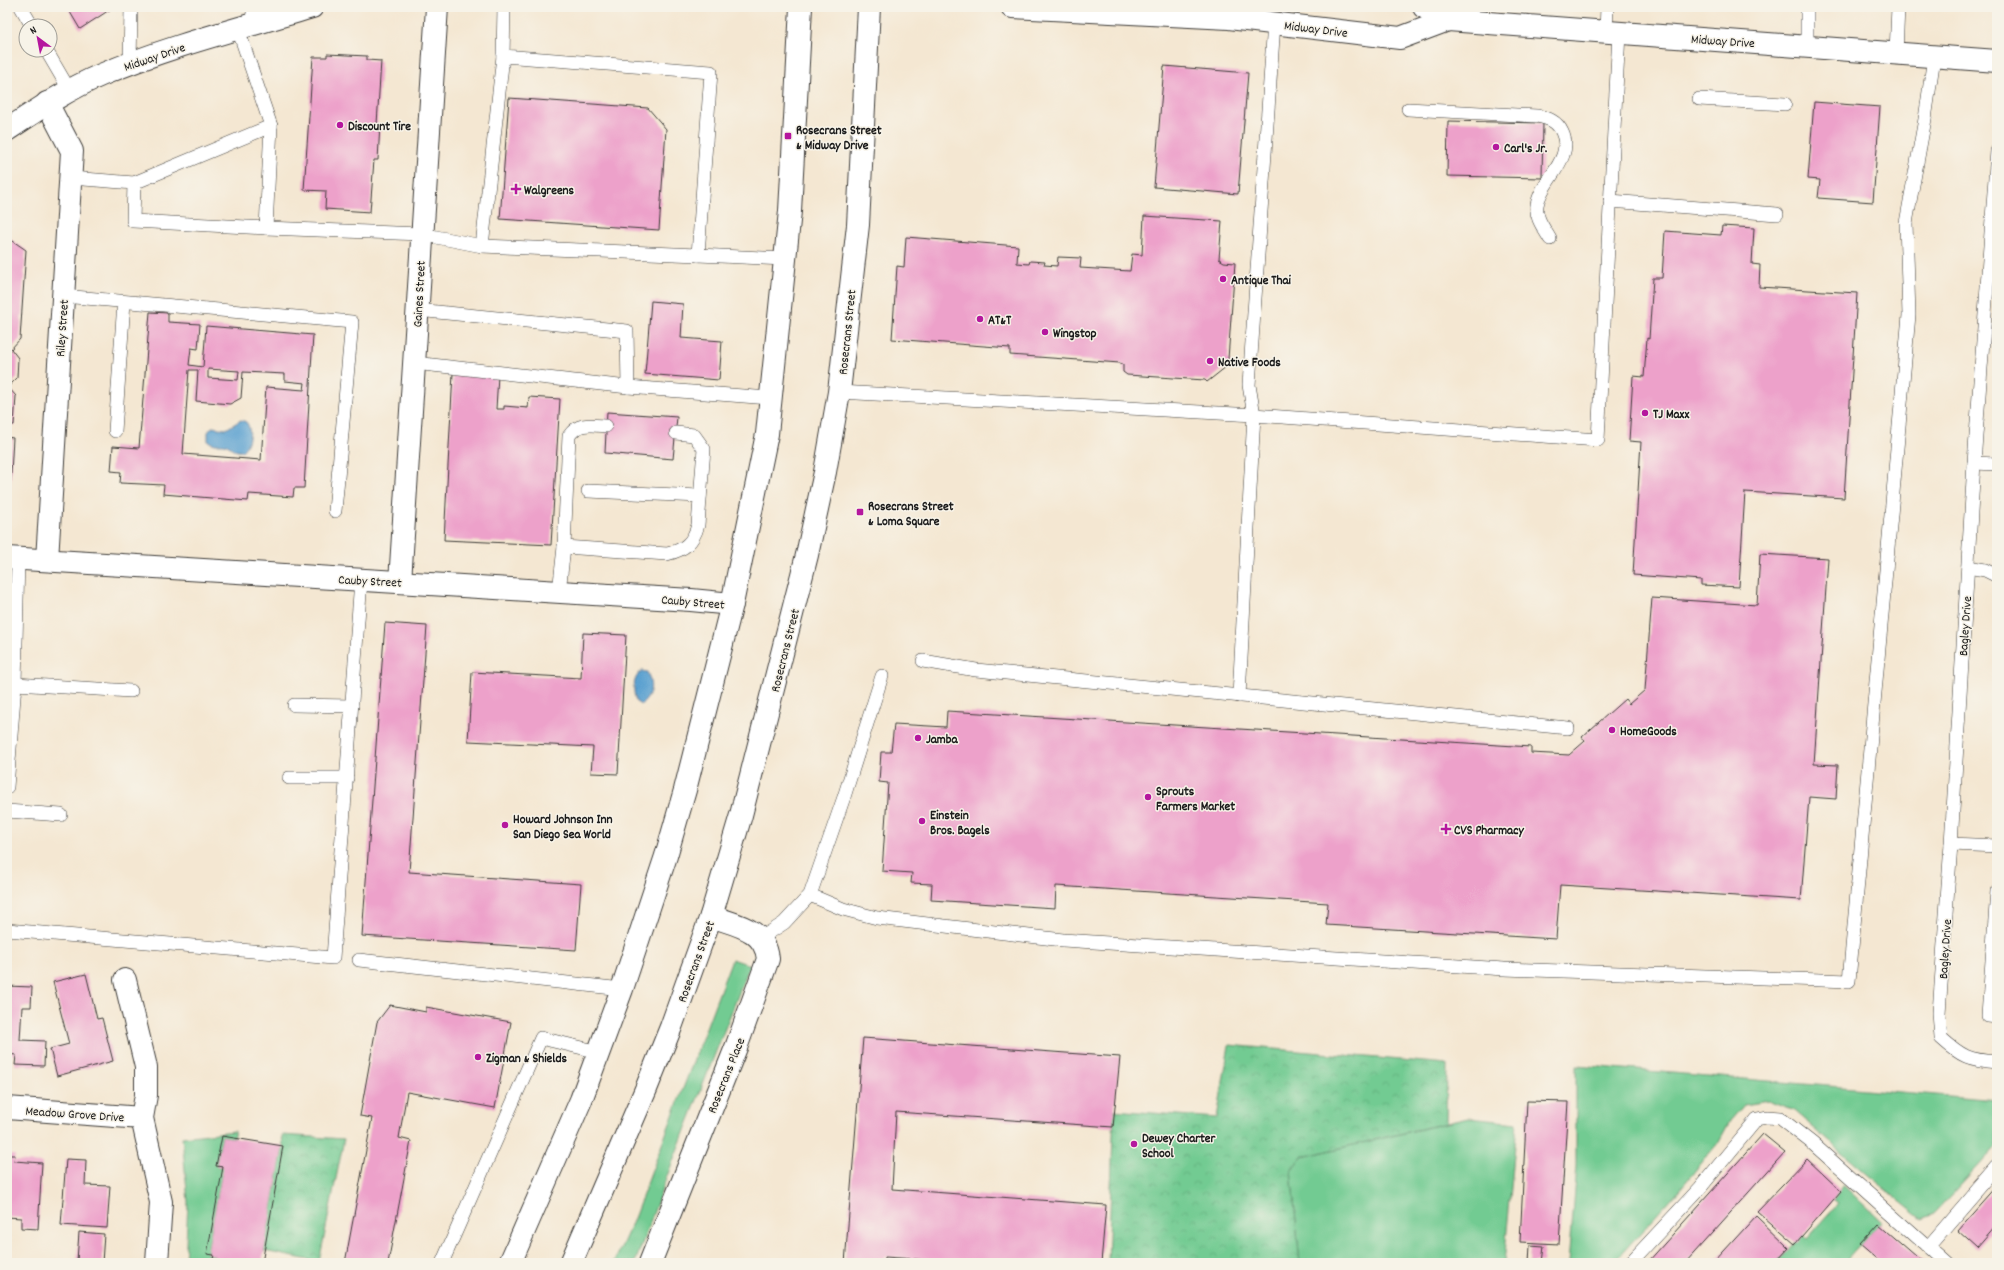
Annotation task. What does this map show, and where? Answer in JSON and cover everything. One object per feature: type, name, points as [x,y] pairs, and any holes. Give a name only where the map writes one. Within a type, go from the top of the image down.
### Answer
[{"type":"main road","name":"Midway Drive","points":[[7,130],[47,103],[101,75],[248,21],[312,7]]},
{"type":"main road","name":"Gaines Street","points":[[400,582],[421,234],[437,7]]},
{"type":"main road","points":[[510,1263],[580,1100],[622,989],[683,798],[732,604],[767,434],[790,211],[800,7]]},
{"type":"main road","name":"Rosecrans Street","points":[[571,1263],[652,1075],[711,916],[743,808],[787,641],[825,472],[839,392],[858,225],[869,7]]},
{"type":"main road","name":"Midway Drive","points":[[1012,7],[1229,18],[1400,38],[1448,20]]},
{"type":"main road","name":"Midway Drive","points":[[1424,7],[1448,20],[1997,61]]},
{"type":"main road","name":"Riley Street","points":[[46,560],[72,151],[47,103]]},
{"type":"main road","name":"Cauby Street","points":[[12,558],[691,600],[732,604]]},
{"type":"main road","points":[[711,916],[747,929],[761,938]]},
{"type":"main road","name":"Rosecrans Place","points":[[650,1263],[751,1008],[768,958],[765,945],[761,938]]},
{"type":"main road","points":[[125,980],[146,1067],[146,1095],[142,1118],[161,1202],[157,1263]]},
{"type":"main road","name":"Meadow Grove Drive","points":[[7,1108],[142,1118]]},
{"type":"lane","points":[[21,7],[27,18]]},
{"type":"lane","points":[[130,65],[131,7]]},
{"type":"lane","points":[[482,246],[503,56],[504,7]]},
{"type":"lane","points":[[839,392],[1254,415],[1598,440],[1610,201],[1612,32],[1607,7]]},
{"type":"lane","points":[[1807,7],[1807,47]]},
{"type":"lane","points":[[1896,53],[1898,7]]},
{"type":"lane","points":[[248,21],[271,126],[266,228]]},
{"type":"lane","points":[[1239,696],[1254,415],[1249,385],[1274,23]]},
{"type":"lane","points":[[503,56],[711,72],[698,255]]},
{"type":"lane","points":[[810,895],[843,909],[877,918],[1063,940],[1504,969],[1849,981],[1910,315],[1906,223],[1934,56]]},
{"type":"lane","points":[[51,58],[70,91]]},
{"type":"lane","points":[[1699,99],[1785,104]]},
{"type":"lane","points":[[1408,109],[1537,116],[1548,118],[1556,124],[1564,138],[1565,148],[1563,156],[1540,194],[1537,206],[1538,218],[1550,239]]},
{"type":"lane","points":[[71,178],[134,183],[271,126]]},
{"type":"lane","name":"Bagley Drive","points":[[1997,151],[1974,463],[1951,844],[1939,1013],[1941,1038],[1963,1056],[1974,1060],[1997,1062]]},
{"type":"lane","points":[[134,183],[133,221],[421,234],[482,246],[785,259]]},
{"type":"lane","points":[[1610,201],[1777,214]]},
{"type":"lane","points":[[63,296],[352,322],[335,511]]},
{"type":"lane","points":[[115,431],[124,302]]},
{"type":"lane","points":[[417,310],[627,331],[628,386]]},
{"type":"lane","points":[[414,363],[628,386],[770,398]]},
{"type":"lane","points":[[559,592],[564,547],[569,436],[573,431],[583,425],[606,426]]},
{"type":"lane","points":[[564,547],[667,554],[678,551],[688,545],[695,536],[698,525],[704,449],[702,444],[694,435],[676,433]]},
{"type":"lane","points":[[1974,463],[1997,464]]},
{"type":"lane","points":[[588,491],[700,496]]},
{"type":"lane","points":[[7,787],[15,684],[12,558]]},
{"type":"lane","points":[[1968,567],[1985,570],[1997,576]]},
{"type":"lane","points":[[7,930],[333,958],[362,580]]},
{"type":"lane","points":[[923,661],[976,670],[1568,728]]},
{"type":"lane","points":[[761,938],[784,923],[810,895],[844,797],[882,676]]},
{"type":"lane","points":[[15,684],[131,691]]},
{"type":"lane","points":[[294,705],[352,706]]},
{"type":"lane","points":[[289,778],[347,778]]},
{"type":"lane","points":[[7,811],[61,815]]},
{"type":"lane","points":[[1951,844],[1997,846]]},
{"type":"lane","points":[[1997,891],[1988,1016],[1997,1016]]},
{"type":"lane","points":[[358,960],[622,989]]},
{"type":"lane","points":[[442,1263],[541,1038],[599,1052]]},
{"type":"lane","points":[[1630,1263],[1700,1188],[1757,1119],[1767,1117],[1780,1118],[1812,1143],[1946,1263]]},
{"type":"lane","points":[[1928,1247],[1997,1167]]},
{"type":"green space","points":[[732,959],[750,965],[667,1176],[635,1263],[614,1263],[633,1221]]},
{"type":"green space","points":[[1229,1045],[1447,1064],[1446,1123],[1302,1157],[1291,1171],[1300,1263],[1108,1263],[1114,1110],[1217,1118]]},
{"type":"green space","points":[[1576,1065],[1997,1100],[1997,1146],[1935,1213],[1922,1218],[1867,1174],[1794,1111],[1768,1101],[1744,1105],[1730,1121],[1718,1143],[1680,1189],[1613,1263],[1568,1263],[1576,1166]]},
{"type":"green space","points":[[1468,1118],[1517,1123],[1504,1263],[1300,1263],[1291,1171],[1302,1157]]},
{"type":"green space","points":[[235,1131],[233,1138],[222,1136],[216,1166],[223,1167],[207,1254],[214,1255],[212,1263],[185,1263],[188,1202],[182,1137]]},
{"type":"green space","points":[[282,1135],[344,1139],[319,1262],[264,1251],[283,1146]]},
{"type":"green space","points":[[1844,1185],[1882,1221],[1844,1263],[1775,1263],[1802,1235],[1807,1239],[1838,1204],[1833,1200]]},
{"type":"water","points":[[241,420],[246,422],[250,433],[247,445],[242,451],[235,450],[225,444],[214,444],[208,441],[208,432],[212,427],[226,429]]},
{"type":"water","points":[[642,671],[647,672],[651,686],[645,702],[641,705],[636,702],[634,685],[636,677]]},
{"type":"building","points":[[67,7],[114,7],[80,29]]},
{"type":"building","points":[[327,54],[367,56],[367,60],[381,61],[377,124],[380,124],[378,160],[374,160],[370,212],[325,209],[326,191],[304,190],[313,57],[327,57]]},
{"type":"building","points":[[1164,66],[1248,73],[1238,194],[1154,187]]},
{"type":"building","name":"Walgreens","points":[[509,98],[648,108],[666,129],[659,230],[500,219]]},
{"type":"building","points":[[1814,102],[1880,107],[1873,202],[1818,198],[1820,180],[1808,179]]},
{"type":"building","points":[[1448,121],[1543,123],[1542,178],[1447,176]]},
{"type":"building","points":[[1144,216],[1222,221],[1219,259],[1224,262],[1235,263],[1228,359],[1231,363],[1207,382],[1205,380],[1127,375],[1123,372],[1123,365],[1120,363],[1010,355],[1010,348],[892,339],[897,266],[904,267],[906,237],[1018,246],[1017,263],[1029,264],[1030,261],[1045,262],[1044,265],[1057,266],[1058,257],[1081,258],[1080,268],[1130,271],[1132,254],[1142,255]]},
{"type":"building","points":[[1722,226],[1754,228],[1752,264],[1760,265],[1759,287],[1857,293],[1844,498],[1745,492],[1739,587],[1701,585],[1701,580],[1633,575],[1641,442],[1629,441],[1633,376],[1644,377],[1647,338],[1649,339],[1653,278],[1662,278],[1665,231],[1721,235]]},
{"type":"building","points":[[7,237],[26,250],[20,339],[11,349],[18,358],[17,378],[8,387],[16,396],[14,425],[7,425]]},
{"type":"building","points":[[651,301],[683,304],[681,338],[722,341],[719,380],[645,374]]},
{"type":"building","points":[[150,312],[168,313],[168,322],[200,324],[198,349],[191,348],[189,365],[203,367],[206,326],[313,335],[304,488],[294,488],[293,497],[249,494],[248,501],[163,494],[164,485],[120,483],[121,472],[111,471],[113,446],[139,448]],"holes":[[[208,369],[239,371],[238,380],[208,378]],[[189,370],[198,370],[196,401],[230,404],[241,398],[243,372],[285,374],[285,381],[305,383],[304,390],[266,387],[261,460],[183,454]]]},
{"type":"building","points":[[453,373],[498,375],[496,409],[504,409],[504,406],[528,408],[529,397],[560,399],[551,545],[444,540]]},
{"type":"building","points":[[607,412],[677,417],[673,459],[605,453]]},
{"type":"building","points":[[7,437],[13,438],[10,491],[7,494]]},
{"type":"building","points":[[1760,554],[1828,558],[1814,764],[1838,765],[1836,799],[1809,797],[1801,900],[1560,885],[1556,939],[1326,925],[1328,903],[1056,886],[1055,908],[931,900],[932,884],[911,883],[912,873],[882,871],[888,783],[879,782],[881,752],[891,752],[894,724],[946,727],[947,711],[1531,747],[1531,753],[1569,755],[1585,741],[1582,737],[1625,699],[1629,704],[1645,690],[1652,598],[1757,605]]},
{"type":"building","points":[[385,623],[427,626],[409,872],[581,884],[576,950],[362,936]]},
{"type":"building","points":[[583,633],[626,635],[618,774],[591,773],[593,747],[468,741],[472,672],[581,678]]},
{"type":"building","points":[[86,974],[97,1019],[102,1018],[113,1061],[57,1076],[50,1049],[69,1044],[53,982]]},
{"type":"building","points":[[7,986],[32,987],[31,1007],[22,1007],[20,1040],[45,1041],[44,1066],[15,1065],[16,1055],[7,1054]]},
{"type":"building","points":[[390,1005],[426,1012],[426,1007],[511,1022],[495,1108],[407,1092],[399,1138],[411,1141],[388,1263],[345,1263],[372,1118],[360,1116],[377,1022]]},
{"type":"building","points":[[863,1038],[1120,1057],[1113,1127],[896,1112],[892,1189],[1106,1205],[1101,1263],[972,1263],[885,1257],[885,1263],[845,1263]]},
{"type":"building","points":[[1527,1101],[1568,1102],[1559,1244],[1520,1242]]},
{"type":"building","points":[[1763,1134],[1785,1152],[1685,1263],[1647,1263]]},
{"type":"building","points":[[222,1136],[283,1146],[262,1263],[212,1263],[214,1255],[207,1254],[223,1167],[216,1166]]},
{"type":"building","points":[[7,1155],[15,1155],[14,1161],[42,1163],[38,1229],[21,1228],[21,1218],[7,1217]]},
{"type":"building","points":[[66,1159],[86,1160],[85,1185],[110,1186],[107,1228],[61,1225]]},
{"type":"building","points":[[1807,1159],[1841,1191],[1795,1244],[1757,1211]]},
{"type":"building","points":[[1997,1185],[1997,1227],[1978,1249],[1957,1230]]},
{"type":"building","points":[[1756,1216],[1789,1248],[1775,1263],[1713,1263]]},
{"type":"building","points":[[1879,1224],[1924,1263],[1881,1263],[1860,1245]]},
{"type":"building","points":[[79,1232],[104,1234],[102,1263],[77,1261]]},
{"type":"building","points":[[1530,1245],[1544,1246],[1542,1263],[1529,1263]]},
{"type":"place","name":"Discount Tire","points":[[340,125]]},
{"type":"place","name":"Rosecrans Street & Midway Drive","points":[[788,136]]},
{"type":"place","name":"Carl's Jr.","points":[[1496,147]]},
{"type":"place","name":"Walgreens","points":[[516,189]]},
{"type":"place","name":"Antique Thai","points":[[1223,279]]},
{"type":"place","name":"AT&T","points":[[980,319]]},
{"type":"place","name":"Wingstop","points":[[1045,332]]},
{"type":"place","name":"Native Foods","points":[[1210,361]]},
{"type":"place","name":"TJ Maxx","points":[[1645,413]]},
{"type":"place","name":"Rosecrans Street & Loma Square","points":[[860,512]]},
{"type":"place","name":"HomeGoods","points":[[1612,730]]},
{"type":"place","name":"Jamba","points":[[918,738]]},
{"type":"place","name":"Sprouts Farmers Market","points":[[1148,797]]},
{"type":"place","name":"Einstein Bros. Bagels","points":[[922,821]]},
{"type":"place","name":"Howard Johnson Inn San Diego Sea World","points":[[505,825]]},
{"type":"place","name":"CVS Pharmacy","points":[[1446,829]]},
{"type":"place","name":"Zigman & Shields","points":[[478,1057]]},
{"type":"place","name":"Dewey Charter School","points":[[1134,1144]]}]
